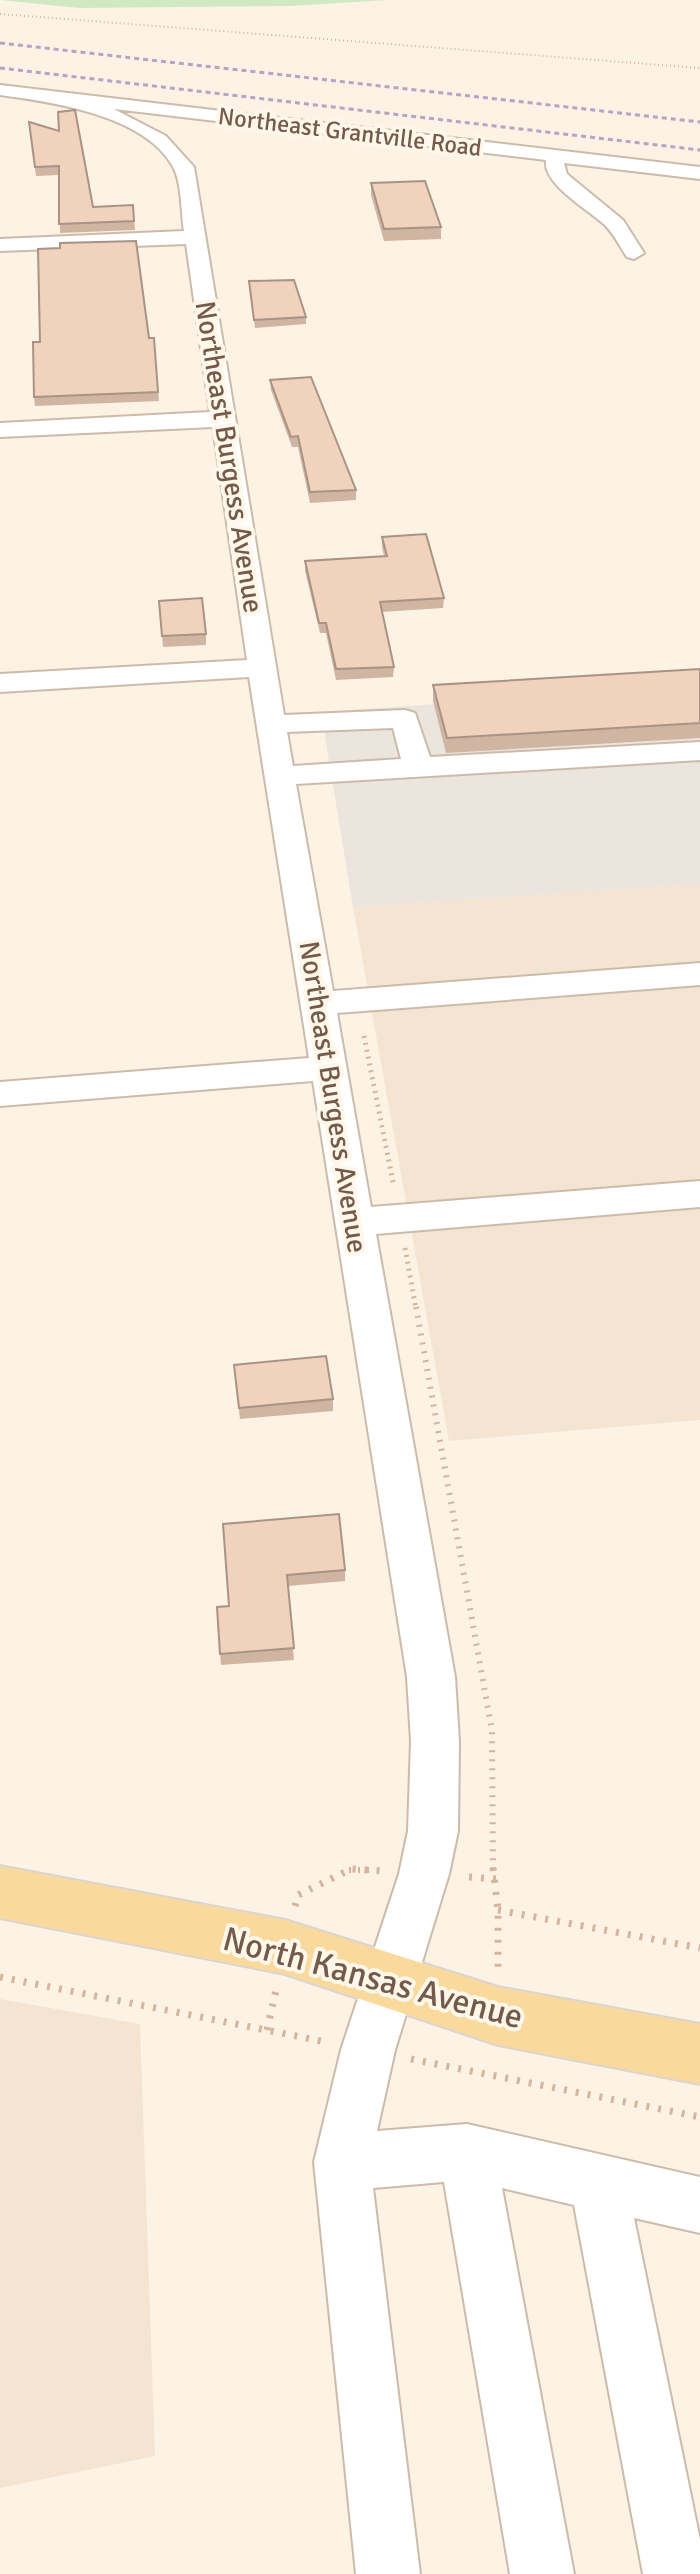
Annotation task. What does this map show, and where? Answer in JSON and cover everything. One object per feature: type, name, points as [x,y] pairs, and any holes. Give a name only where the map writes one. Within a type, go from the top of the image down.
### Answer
[{"type":"main road","name":"North Kansas Avenue","points":[[0,1892],[285,1947],[498,2016],[700,2054]]},
{"type":"street","name":"Northeast Grantville Road","points":[[0,90],[214,115],[558,167],[700,173]]},
{"type":"street","points":[[60,99],[99,109],[143,128],[168,146],[184,167]]},
{"type":"street","name":"Northeast Burgess Avenue","points":[[214,115],[188,123],[179,131],[184,167],[271,724],[431,1677],[435,1741],[433,1831],[424,1874],[368,2050],[342,2162],[388,2574]]},
{"type":"street","points":[[530,175],[558,167],[616,224],[634,253]]},
{"type":"street","points":[[0,245],[194,237]]},
{"type":"street","points":[[0,430],[223,419]]},
{"type":"street","points":[[0,683],[263,668]]},
{"type":"street","points":[[271,724],[405,719],[418,767]]},
{"type":"street","points":[[280,776],[700,751]]},
{"type":"street","points":[[319,1003],[700,974]]},
{"type":"street","points":[[0,1094],[329,1068]]},
{"type":"street","points":[[353,1222],[700,1194]]},
{"type":"street","points":[[342,2162],[467,2152],[700,2205]]},
{"type":"street","points":[[467,2152],[542,2574]]},
{"type":"street","points":[[598,2181],[675,2574]]},
{"type":"path","points":[[0,14],[700,68]]},
{"type":"path","points":[[267,2030],[298,1895],[351,1869],[496,1879]]},
{"type":"path","points":[[498,1910],[700,1948]]},
{"type":"shaded area","points":[[700,686],[700,884],[353,907],[321,712]]},
{"type":"shaded area","points":[[700,884],[700,1420],[449,1441],[353,907]]},
{"type":"shaded area","points":[[0,1999],[140,2024],[155,2456],[0,2488]]},
{"type":"green space","points":[[0,0],[388,0],[291,6],[79,8]]},
{"type":"building","points":[[75,110],[93,207],[133,205],[134,221],[59,224],[59,166],[35,167],[29,122],[59,131],[58,112]]},
{"type":"building","points":[[425,181],[441,227],[384,229],[371,183]]},
{"type":"building","points":[[136,241],[149,338],[154,338],[158,392],[34,397],[33,342],[40,342],[38,249],[60,248],[60,243]]},
{"type":"building","points":[[294,280],[306,317],[254,320],[249,281]]},
{"type":"building","points":[[311,377],[356,490],[310,492],[298,436],[291,437],[270,380]]},
{"type":"building","points":[[426,534],[444,598],[380,602],[394,667],[336,669],[326,623],[319,623],[305,561],[387,556],[382,537]]},
{"type":"building","points":[[202,598],[206,634],[162,636],[159,601]]},
{"type":"building","points":[[700,669],[700,723],[447,738],[433,685]]},
{"type":"building","points":[[326,1356],[333,1399],[239,1408],[234,1365]]},
{"type":"building","points":[[339,1514],[345,1570],[287,1575],[294,1648],[220,1654],[217,1607],[229,1606],[223,1524]]},
{"type":"railway","points":[[0,43],[700,122]]},
{"type":"railway","points":[[0,68],[700,150]]}]
